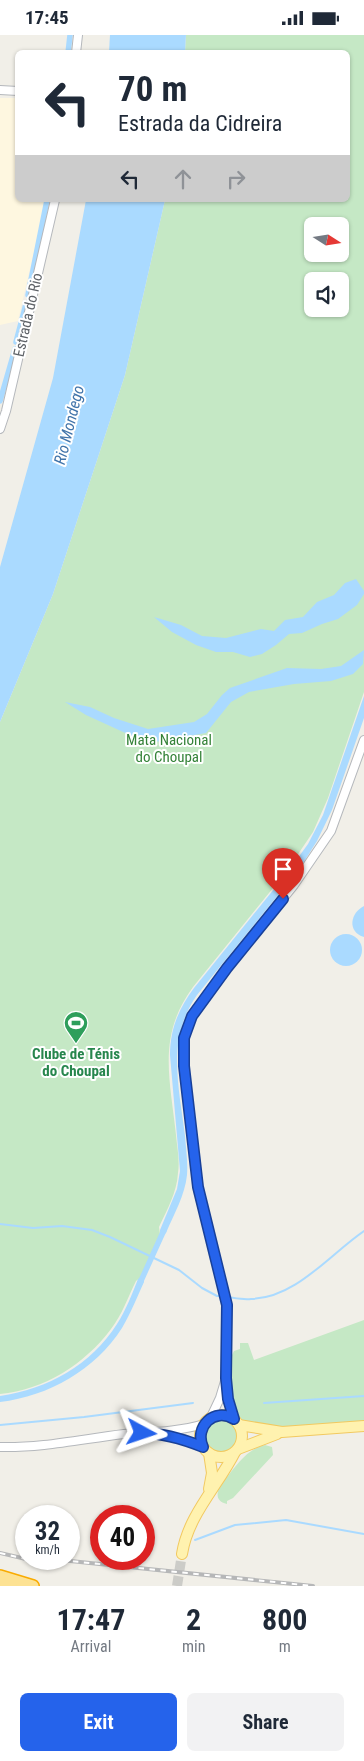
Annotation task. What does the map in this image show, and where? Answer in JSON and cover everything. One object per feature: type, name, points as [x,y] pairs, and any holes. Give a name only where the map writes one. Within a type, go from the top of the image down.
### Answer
[{"type":"highway","points":[[0,1576],[33,1586]]},
{"type":"highway","points":[[0,1585],[11,1586]]},
{"type":"main road","points":[[207,1497],[212,1473],[206,1450],[200,1438],[208,1421],[223,1415],[236,1422],[282,1432],[364,1426]]},
{"type":"main road","points":[[182,1554],[189,1530],[242,1440],[236,1422]]},
{"type":"main road","points":[[206,1450],[222,1457],[282,1432]]},
{"type":"street","points":[[76,50],[78,35]]},
{"type":"street","points":[[0,90],[15,91]]},
{"type":"street","name":"Estrada do Rio","points":[[0,429],[6,411],[55,202]]},
{"type":"street","points":[[236,1422],[228,1399],[226,1378],[227,1305],[198,1187],[184,1066],[184,1038],[192,1016],[227,968],[294,885],[332,831],[364,740]]},
{"type":"street","points":[[0,1447],[35,1446],[123,1434],[184,1430],[208,1421],[220,1399],[226,1378]]},
{"type":"street","points":[[157,1433],[184,1439],[206,1450]]},
{"type":"shaded area","points":[[0,98],[15,98],[15,202],[46,202],[18,321],[0,325]]},
{"type":"green space","name":"Mata Nacional do Choupal","points":[[186,35],[364,35],[364,692],[328,798],[313,832],[286,872],[193,987],[174,1023],[170,1040],[169,1076],[179,1168],[176,1187],[159,1227],[160,1234],[141,1277],[136,1281],[115,1324],[101,1342],[76,1364],[48,1381],[32,1387],[0,1394],[0,722],[53,594],[125,375],[165,202],[350,202],[350,50],[185,50]]},
{"type":"green space","points":[[364,1320],[364,1422],[280,1427],[246,1423],[237,1415],[233,1405],[231,1389],[232,1355],[234,1351],[240,1349],[240,1343],[248,1343],[254,1360]]},
{"type":"green space","points":[[222,1420],[229,1421],[234,1425],[238,1430],[238,1444],[234,1449],[229,1453],[222,1454],[215,1453],[210,1449],[206,1444],[205,1437],[206,1430],[210,1425],[215,1421]]},
{"type":"green space","points":[[265,1445],[272,1447],[273,1455],[233,1498],[227,1501],[227,1504],[219,1500],[218,1494],[224,1479],[248,1453]]},
{"type":"water","points":[[110,35],[186,35],[185,50],[109,50]]},
{"type":"water","name":"Rio Mondego","points":[[86,202],[165,202],[125,375],[53,594],[0,722],[0,567],[53,378]]},
{"type":"water","points":[[356,579],[364,594],[357,605],[338,619],[302,633],[289,634],[262,654],[250,657],[233,652],[216,652],[196,645],[172,632],[154,617],[181,625],[202,636],[226,638],[261,629],[274,631],[285,620],[303,617],[317,602],[334,595],[345,583]]},
{"type":"water","points":[[364,650],[363,664],[353,674],[331,681],[294,684],[249,692],[231,702],[206,733],[155,742],[145,742],[86,715],[65,702],[90,707],[114,718],[148,729],[194,722],[207,714],[230,688],[287,668],[321,669],[341,666]]},
{"type":"water","points":[[364,696],[364,718],[332,810],[317,841],[300,868],[197,995],[187,1012],[181,1029],[177,1063],[187,1175],[182,1197],[166,1233],[160,1234],[177,1189],[180,1171],[170,1055],[170,1045],[176,1019],[194,988],[287,873],[308,844],[323,815]]},
{"type":"water","points":[[364,906],[364,937],[355,931],[352,922],[359,909]]},
{"type":"water","points":[[346,934],[352,935],[357,939],[361,944],[361,956],[357,961],[352,965],[346,966],[340,965],[335,961],[331,956],[330,950],[331,944],[335,939],[340,935]]},
{"type":"water","points":[[144,1278],[144,1282],[122,1328],[98,1356],[69,1379],[53,1387],[36,1394],[0,1402],[0,1396],[35,1388],[67,1373],[94,1352],[117,1324],[138,1279]]},
{"type":"waterway","points":[[68,50],[70,35]]},
{"type":"waterway","points":[[28,295],[47,202]]},
{"type":"waterway","points":[[16,342],[26,304]]},
{"type":"waterway","points":[[0,401],[15,349]]},
{"type":"waterway","points":[[0,1224],[33,1228],[62,1226],[92,1230],[179,1270],[202,1288],[217,1296],[223,1296]]},
{"type":"waterway","points":[[140,1283],[164,1230]]},
{"type":"waterway","points":[[228,1297],[251,1299],[267,1297],[283,1291],[312,1273],[364,1231]]},
{"type":"waterway","points":[[264,1403],[364,1396]]},
{"type":"waterway","points":[[0,1425],[84,1417],[193,1403]]},
{"type":"waterway","points":[[195,1540],[235,1525],[286,1520],[364,1534]]},
{"type":"tunnel","points":[[177,1586],[182,1554]]},
{"type":"railway","points":[[0,1553],[15,1556]]},
{"type":"railway","points":[[80,1562],[313,1586]]},
{"type":"place","name":"Clube de Ténis do Choupal","points":[[76,1044]]},
{"type":"route","points":[[142,1433],[157,1433],[184,1439],[203,1447],[200,1433],[204,1424],[211,1417],[219,1415],[234,1419],[228,1399],[226,1378],[227,1305],[198,1187],[184,1066],[184,1038],[192,1016],[227,968],[283,899]]}]
